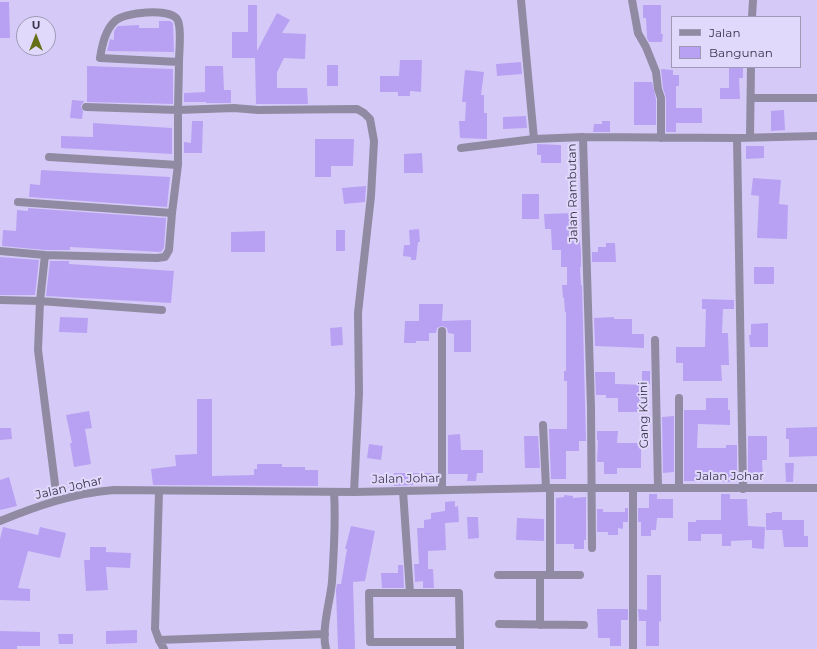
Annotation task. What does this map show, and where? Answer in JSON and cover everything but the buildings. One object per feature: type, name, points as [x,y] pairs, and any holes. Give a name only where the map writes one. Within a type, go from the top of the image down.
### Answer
[{"type":"street","points":[[521,0],[534,139]]},
{"type":"street","points":[[632,0],[638,33],[646,47],[656,72],[658,89],[661,98],[661,138]]},
{"type":"street","points":[[752,16],[753,0]]},
{"type":"street","points":[[0,251],[45,256],[165,257],[169,250],[178,165],[178,110],[179,62],[179,29],[178,20],[172,14],[136,13],[125,16],[115,21],[108,32],[102,44],[100,58],[179,62]]},
{"type":"street","points":[[750,137],[751,68]]},
{"type":"street","points":[[751,98],[817,98]]},
{"type":"street","points":[[86,107],[178,110],[234,108],[280,111],[357,109],[364,112],[370,119],[374,141],[368,232],[358,313],[359,393],[354,492]]},
{"type":"street","name":"Jalan Rambutan","points":[[592,548],[591,408],[583,137],[737,138],[817,136]]},
{"type":"street","points":[[461,148],[534,139],[583,137]]},
{"type":"street","points":[[737,138],[743,489]]},
{"type":"street","points":[[49,157],[178,165]]},
{"type":"street","points":[[18,202],[172,213]]},
{"type":"street","points":[[45,256],[40,301],[38,350],[57,500]]},
{"type":"street","points":[[0,300],[40,301],[162,310]]},
{"type":"street","points":[[442,332],[442,490]]},
{"type":"street","name":"Gang Kuini","points":[[655,340],[658,488]]},
{"type":"street","points":[[679,398],[679,488]]},
{"type":"street","points":[[543,425],[548,488],[550,575]]},
{"type":"street","name":"Jalan Johar","points":[[0,521],[26,510],[57,500],[94,492],[114,490],[354,492],[548,488],[817,488]]},
{"type":"street","points":[[633,489],[633,649]]},
{"type":"street","points":[[159,491],[155,625],[156,633],[164,649]]},
{"type":"street","points":[[403,491],[410,593]]},
{"type":"street","points":[[326,649],[325,634],[332,582],[336,508],[334,492]]},
{"type":"street","points":[[498,575],[580,576]]},
{"type":"street","points":[[540,575],[540,625]]},
{"type":"street","points":[[369,593],[459,593],[460,645],[370,642],[369,593]]},
{"type":"street","points":[[499,624],[584,625]]},
{"type":"street","points":[[159,640],[325,634]]}]
